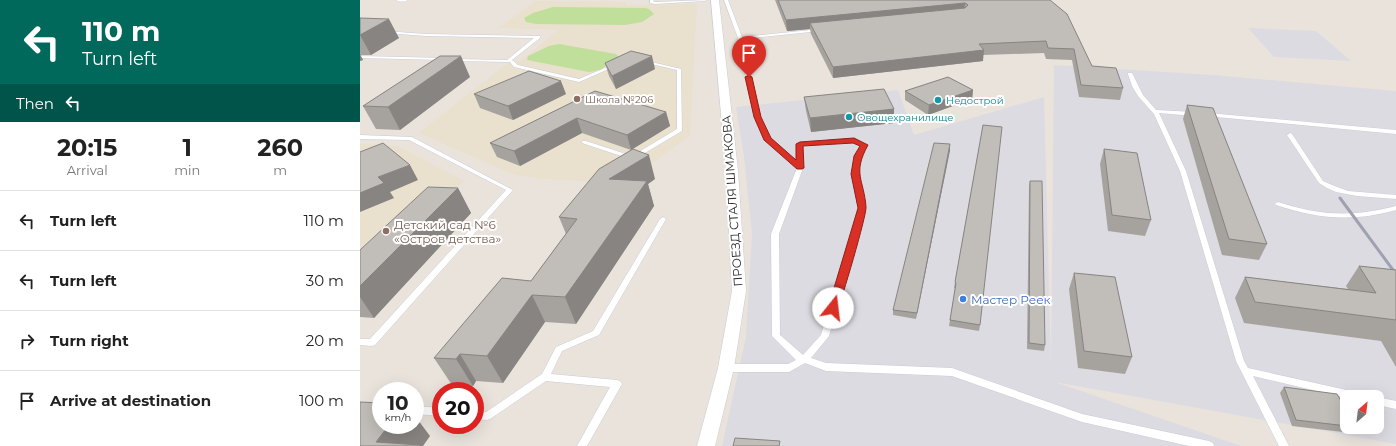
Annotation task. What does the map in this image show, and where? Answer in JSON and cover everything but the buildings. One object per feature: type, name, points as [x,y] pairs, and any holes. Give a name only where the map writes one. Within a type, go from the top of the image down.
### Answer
[{"type":"street","name":"ПРОЕЗД СТАЛЯ ШМАКОВА","points":[[706,446],[726,368],[739,291],[732,171],[715,0]]},
{"type":"lane","points":[[398,0],[406,0]]},
{"type":"lane","points":[[652,0],[651,2],[654,3],[705,0]]},
{"type":"lane","points":[[726,0],[740,38],[757,117],[768,140],[800,168]]},
{"type":"lane","points":[[740,38],[825,30]]},
{"type":"lane","points":[[383,32],[426,35],[538,37],[508,61]]},
{"type":"lane","points":[[360,57],[511,61],[516,66],[580,81],[619,64]]},
{"type":"lane","points":[[584,142],[633,158],[680,130],[679,68],[640,60]]},
{"type":"lane","points":[[1130,74],[1135,86],[1154,111],[1183,171],[1238,354],[1245,371],[1284,446]]},
{"type":"lane","points":[[1154,111],[1396,132]]},
{"type":"lane","points":[[1290,135],[1321,182],[1328,187],[1349,193],[1396,197]]},
{"type":"lane","points":[[360,137],[410,138],[510,190],[372,343],[360,342]]},
{"type":"lane","points":[[726,368],[789,368],[804,359],[825,336],[862,208],[855,174],[858,156],[864,145],[854,141],[800,144],[800,168],[775,234],[776,336],[799,357],[804,359],[826,367],[952,372],[1082,418],[1209,446]]},
{"type":"lane","points":[[1278,204],[1296,210],[1326,215],[1370,214],[1396,208]]},
{"type":"lane","points":[[484,416],[487,416],[545,378],[559,349],[596,333],[663,219]]},
{"type":"lane","points":[[1245,371],[1340,392]]},
{"type":"lane","points":[[545,378],[616,384],[582,446]]},
{"type":"lane","points":[[1384,402],[1396,405]]},
{"type":"shaded area","name":"Школа №206","points":[[535,1],[626,2],[627,5],[697,4],[690,136],[623,184],[536,178],[515,175],[419,133],[505,65],[522,60],[558,30],[499,28]]},
{"type":"shaded area","points":[[1248,28],[1316,31],[1351,61],[1274,57]]},
{"type":"shaded area","points":[[1054,65],[1213,75],[1396,91],[1396,444],[1341,434],[1384,434],[1384,390],[1340,390],[1340,434],[1055,382],[1241,446],[722,446],[746,337],[752,234],[744,157],[736,107],[898,90],[914,135],[1044,97],[1051,364]]},
{"type":"shaded area","name":"Детский сад №6 «Остров детства»","points":[[360,144],[398,146],[464,181],[360,282]]},
{"type":"green space","points":[[553,7],[645,8],[649,9],[654,14],[642,22],[625,25],[536,24],[526,22],[524,18],[533,13]]},
{"type":"green space","points":[[559,44],[616,54],[619,57],[600,70],[589,72],[527,60],[528,56],[549,46]]},
{"type":"railway","points":[[1340,198],[1396,274]]},
{"type":"place","name":"Школа №206","points":[[577,99]]},
{"type":"place","name":"Недострой","points":[[938,100]]},
{"type":"place","name":"Овощехранилище","points":[[849,117]]},
{"type":"place","name":"Детский сад №6 «Остров детства»","points":[[386,231]]},
{"type":"place","name":"Мастер Реек","points":[[963,299]]},
{"type":"route","points":[[749,77],[757,117],[768,140],[800,168],[800,144],[832,141],[854,141],[864,145],[858,156],[855,174],[862,208],[833,308]]}]
